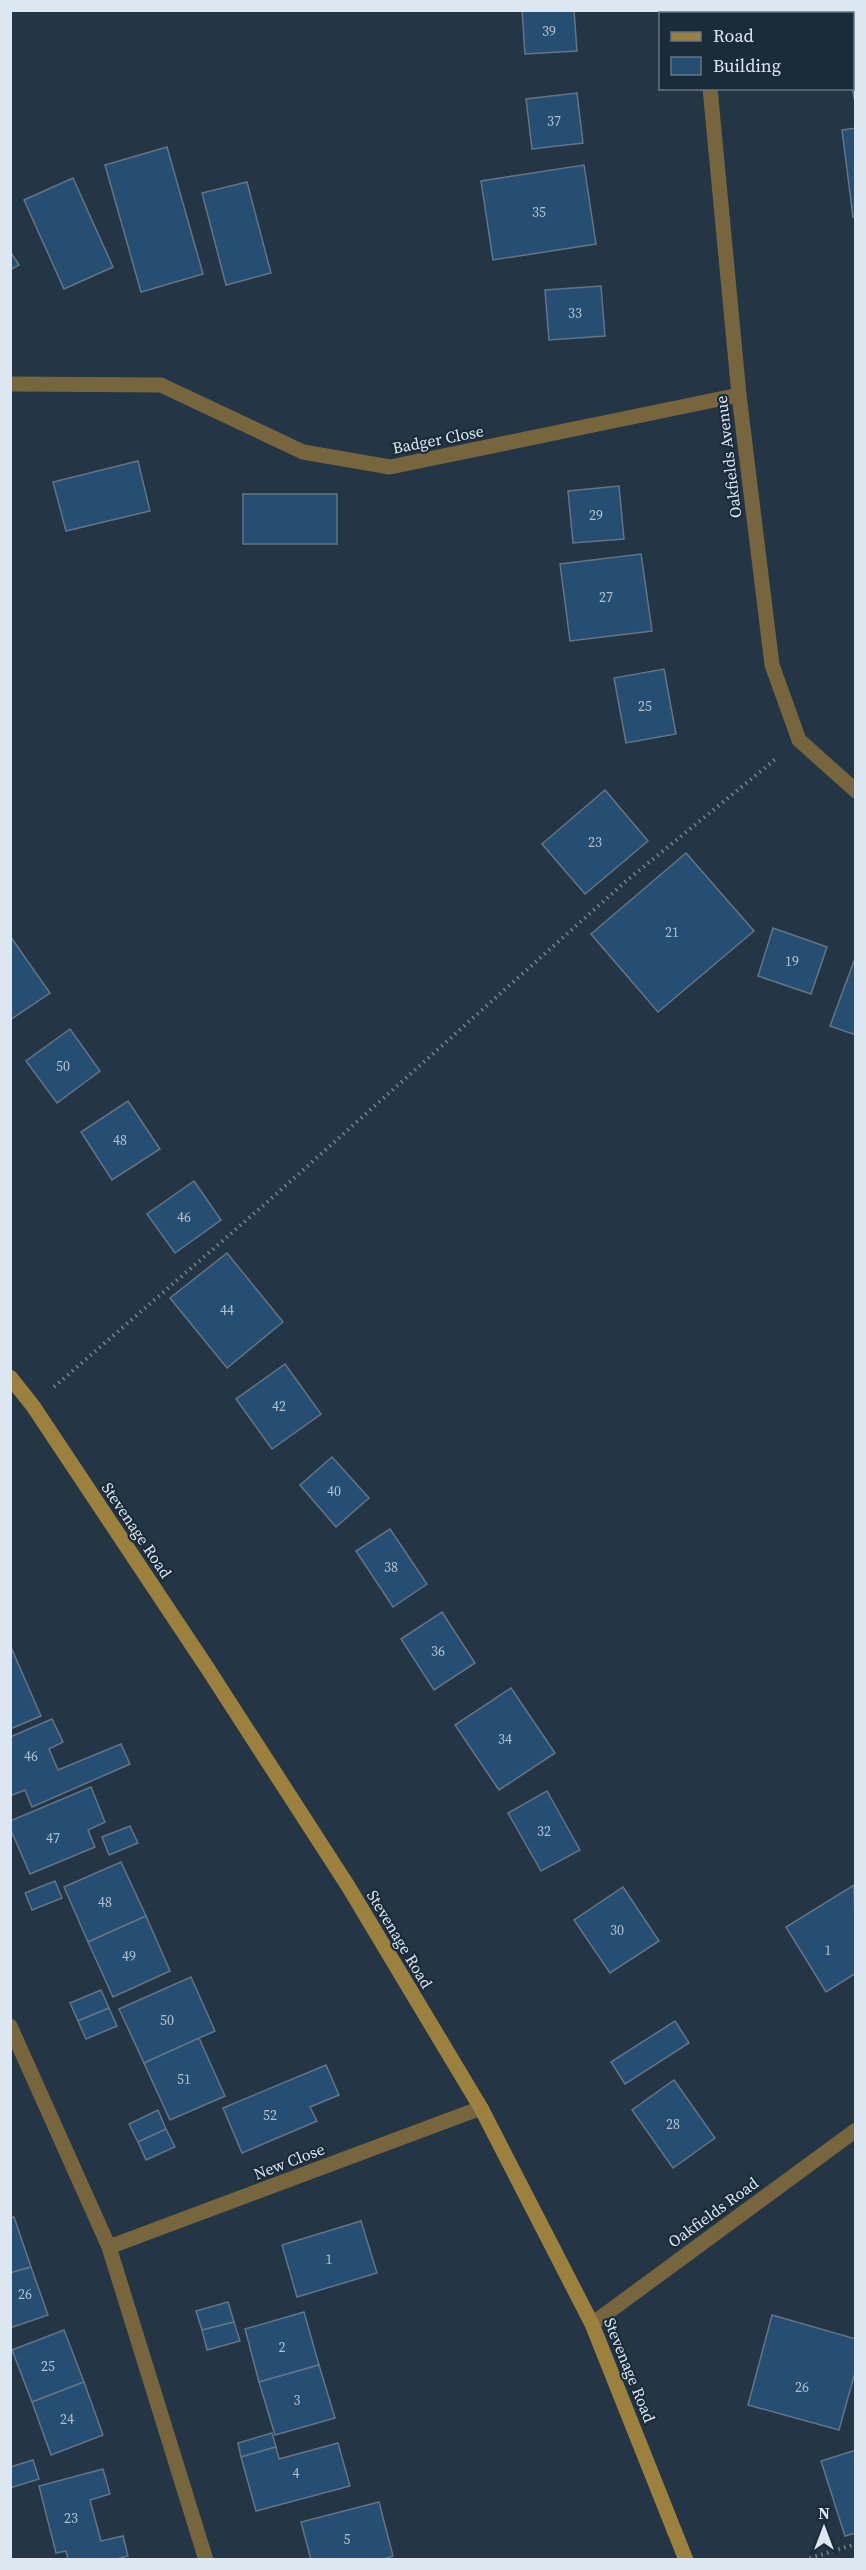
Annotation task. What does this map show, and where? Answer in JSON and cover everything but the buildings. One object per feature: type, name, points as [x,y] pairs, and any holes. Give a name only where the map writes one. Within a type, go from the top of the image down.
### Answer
[{"type":"main road","name":"Stevenage Road","points":[[10,1377],[33,1406],[206,1666],[335,1866],[481,2108],[592,2324],[686,2559]]},
{"type":"street","name":"Oakfields Avenue","points":[[710,90],[739,395],[772,665],[799,740],[855,791]]},
{"type":"street","name":"Badger Close","points":[[10,384],[161,386],[303,452],[390,467],[739,395]]},
{"type":"street","points":[[10,2026],[109,2247],[206,2559]]},
{"type":"street","name":"New Close","points":[[109,2247],[481,2108]]},
{"type":"street","name":"Oakfields Road","points":[[592,2324],[855,2130]]},
{"type":"path","points":[[33,1406],[265,1204],[625,882],[799,740]]},
{"type":"path","points":[[804,2559],[855,2544]]}]
